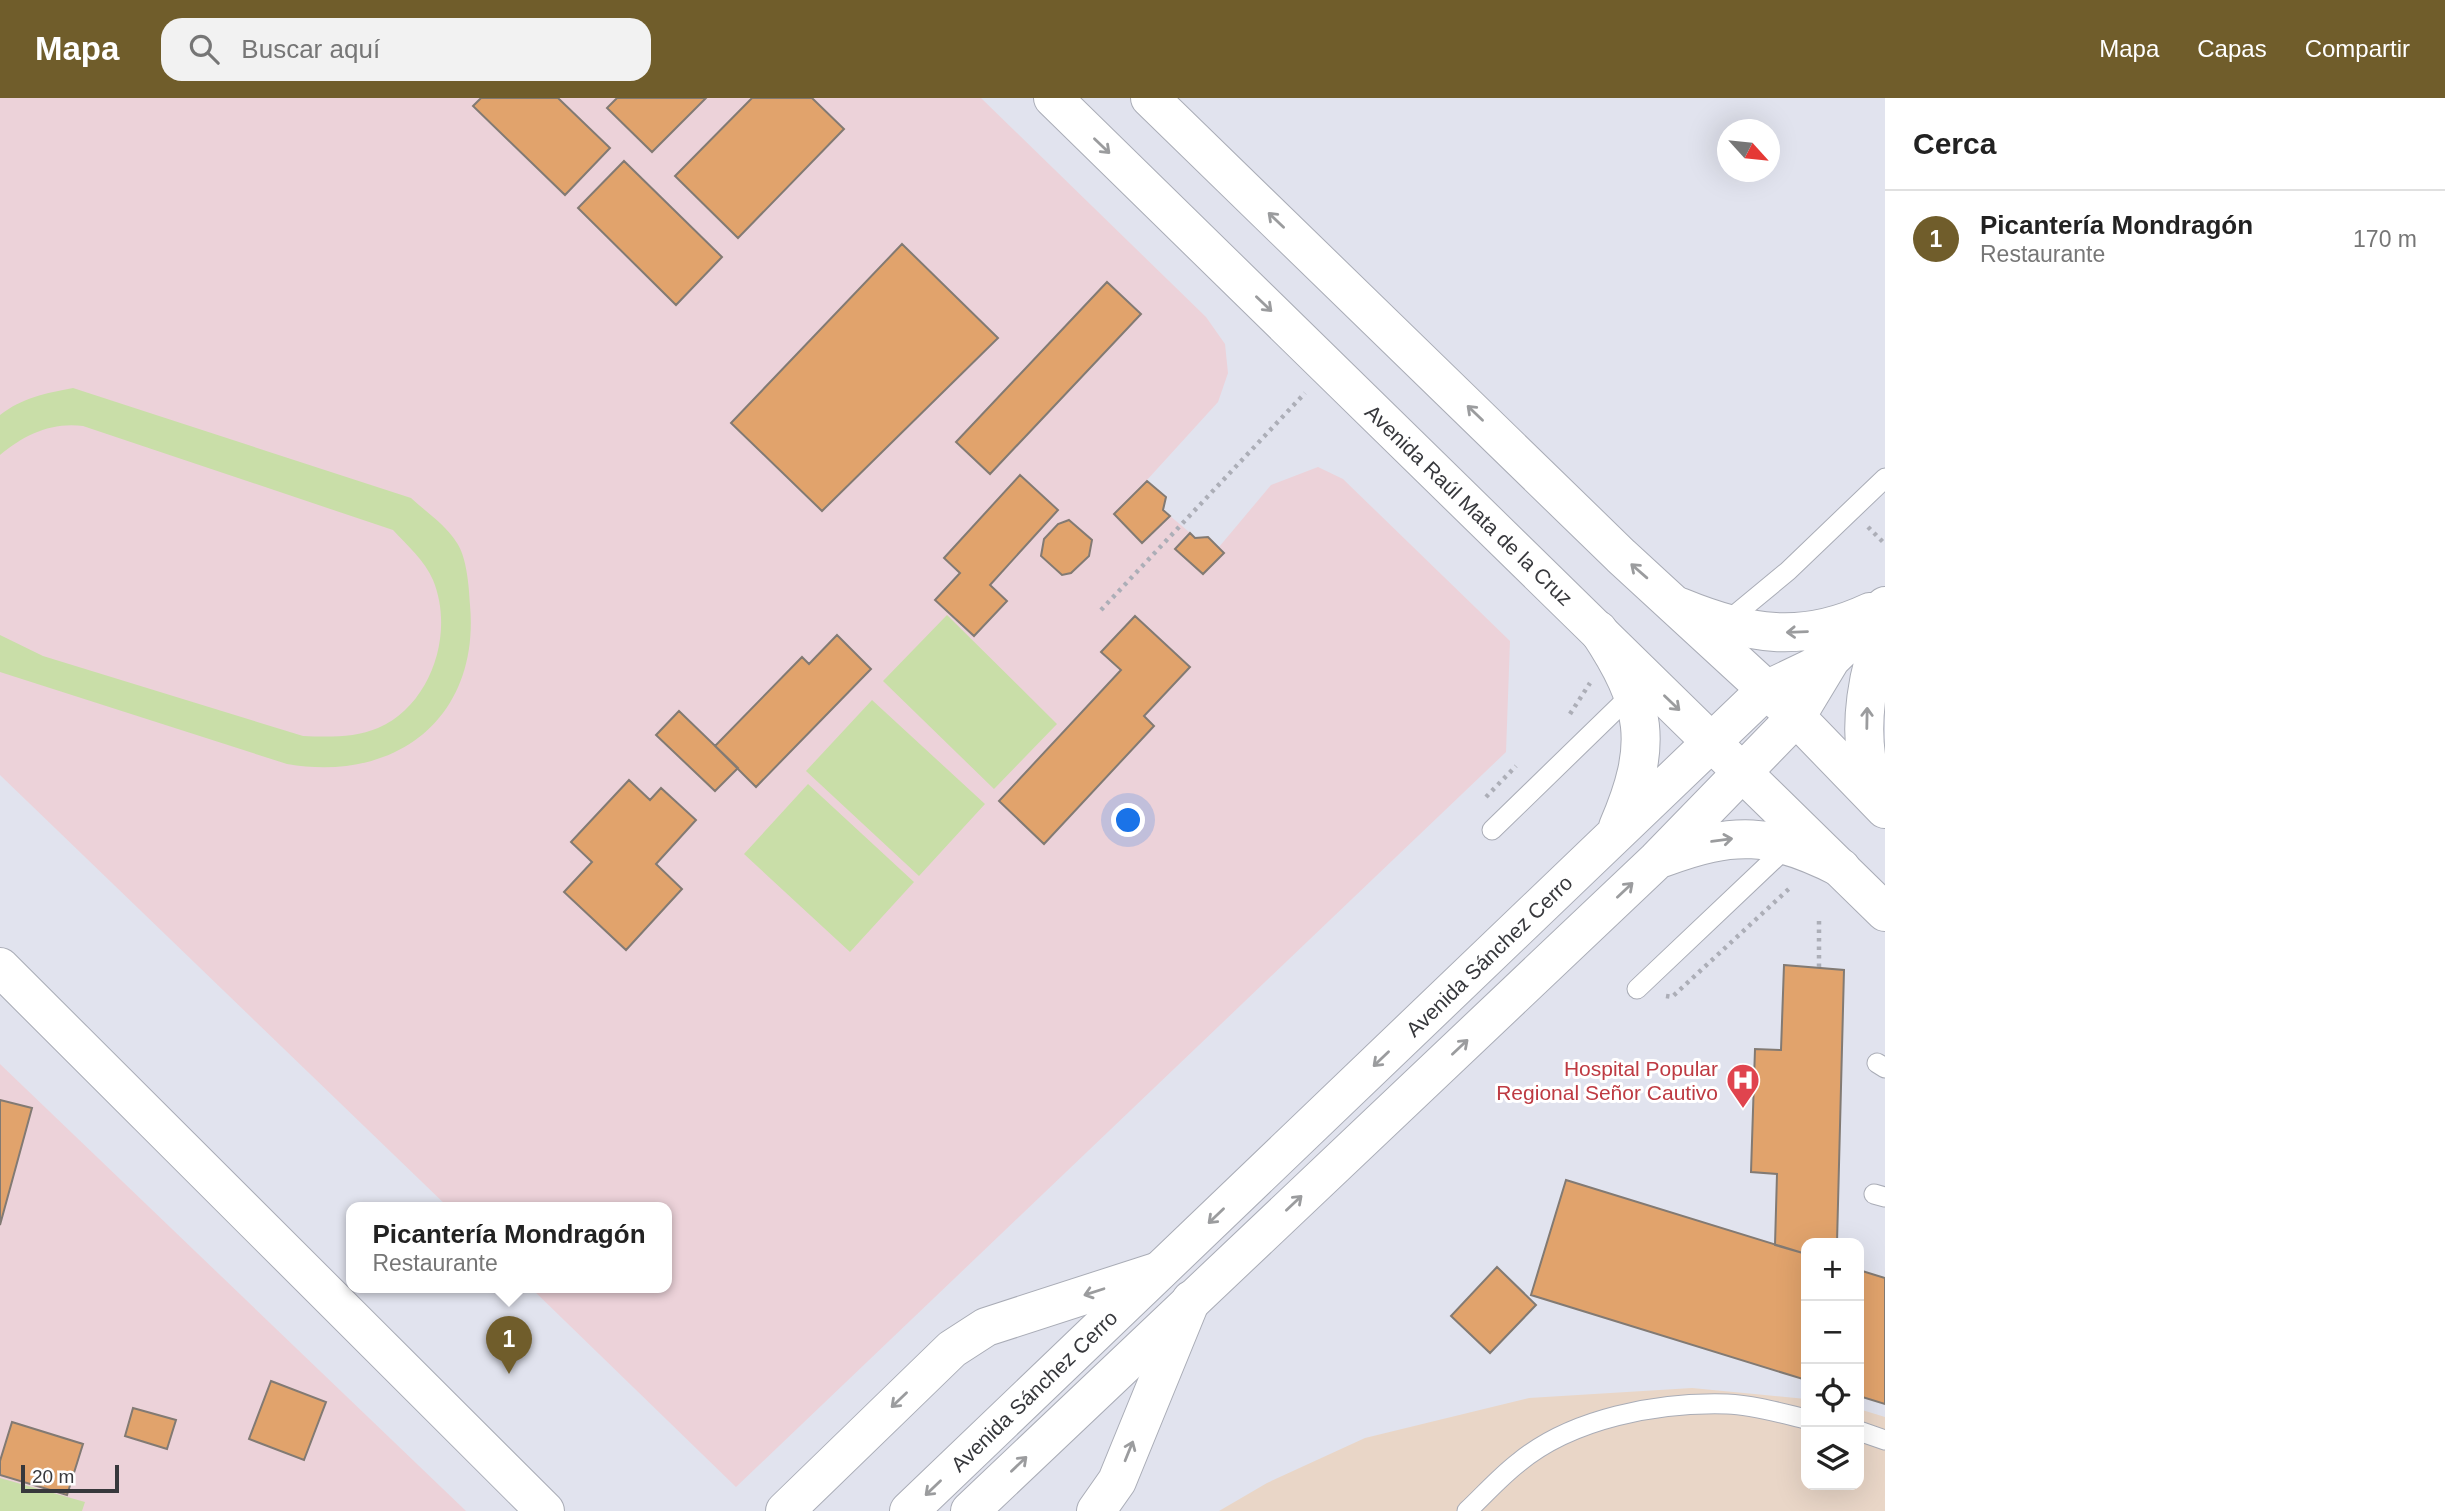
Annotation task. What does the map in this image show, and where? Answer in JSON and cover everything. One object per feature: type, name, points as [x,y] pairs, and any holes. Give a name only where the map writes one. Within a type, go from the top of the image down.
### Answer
[{"type":"main road","name":"Avenida Raúl Mata de la Cruz","points":[[1053,98],[1885,912]]},
{"type":"main road","points":[[1150,98],[1621,556],[1680,607],[1796,718],[1885,808]]},
{"type":"main road","points":[[1680,607],[1722,625],[1757,633],[1822,631],[1885,606]]},
{"type":"main road","name":"Avenida Sánchez Cerro","points":[[970,1511],[1657,860],[1796,718],[1831,659],[1885,606]]},
{"type":"main road","points":[[1598,630],[1622,666],[1634,692],[1641,742],[1631,798],[1615,835]]},
{"type":"main road","points":[[1885,631],[1877,647],[1869,683],[1885,808]]},
{"type":"main road","name":"Avenida Sánchez Cerro","points":[[909,1511],[1766,690],[1831,659]]},
{"type":"main road","points":[[1657,860],[1700,844],[1727,838],[1790,844],[1840,868]]},
{"type":"main road","points":[[0,967],[545,1511]]},
{"type":"main road","name":"Avenida Sánchez Cerro","points":[[785,1511],[952,1349],[986,1327],[1159,1271]]},
{"type":"main road","name":"Avenida Sánchez Cerro","points":[[1096,1511],[1116,1481],[1191,1300]]},
{"type":"lane","points":[[1722,625],[1788,571],[1885,478]]},
{"type":"lane","points":[[1496,825],[1634,692]]},
{"type":"lane","points":[[1642,984],[1790,844]]},
{"type":"lane","points":[[1467,1511],[1519,1461],[1571,1430],[1624,1416],[1689,1405],[1730,1404],[1801,1418]]},
{"type":"lane","points":[[1864,1433],[1885,1440]]},
{"type":"path","points":[[1101,610],[1311,388]]},
{"type":"path","points":[[1852,511],[1885,544]]},
{"type":"path","points":[[1565,720],[1577,706],[1591,675]]},
{"type":"path","points":[[1496,825],[1486,796],[1519,763]]},
{"type":"path","points":[[1642,984],[1672,997],[1796,883]]},
{"type":"path","points":[[1819,921],[1819,968]]},
{"type":"shaded area","points":[[0,98],[981,98],[1206,317],[1225,344],[1228,373],[1218,402],[1147,480],[1166,497],[1163,510],[1195,537],[1208,537],[1219,547],[1271,485],[1318,467],[1343,479],[1510,641],[1506,752],[736,1487],[536,1293],[672,1293],[672,1202],[443,1202],[0,775]]},
{"type":"shaded area","points":[[0,1064],[466,1511],[0,1511]]},
{"type":"shaded area","points":[[1692,1388],[1801,1399],[1801,1490],[1864,1490],[1864,1411],[1885,1417],[1885,1511],[1219,1511],[1267,1483],[1365,1438],[1529,1398]]},
{"type":"green space","points":[[73,388],[411,498],[442,525],[457,543],[465,564],[470,605],[469,645],[461,680],[445,710],[423,734],[395,752],[363,763],[327,767],[287,764],[0,672],[0,635],[43,656],[303,736],[341,736],[378,728],[396,717],[412,703],[434,665],[441,622],[433,580],[421,560],[393,530],[83,426],[49,428],[28,436],[0,455],[0,415],[26,400]]},
{"type":"green space","points":[[947,615],[1057,724],[994,789],[883,681]]},
{"type":"green space","points":[[872,700],[985,804],[919,876],[806,771]]},
{"type":"green space","points":[[808,784],[914,882],[850,952],[744,854]]},
{"type":"green space","points":[[0,1478],[85,1502],[82,1511],[0,1511]]},
{"type":"building","points":[[481,98],[558,98],[610,148],[565,195],[473,106]]},
{"type":"building","points":[[617,98],[706,98],[652,152],[607,108]]},
{"type":"building","points":[[752,98],[812,98],[844,129],[738,238],[675,176]]},
{"type":"building","points":[[624,161],[722,257],[676,305],[578,208]]},
{"type":"building","points":[[902,244],[998,338],[822,511],[731,423]]},
{"type":"building","points":[[1107,282],[1141,314],[990,474],[956,442]]},
{"type":"building","points":[[1020,475],[1058,510],[990,585],[1007,601],[974,636],[935,600],[960,573],[944,558]]},
{"type":"building","points":[[1147,481],[1166,497],[1163,510],[1170,516],[1142,543],[1114,514]]},
{"type":"building","points":[[1069,520],[1092,540],[1089,556],[1071,573],[1062,575],[1041,556],[1044,539],[1058,524]]},
{"type":"building","points":[[1190,533],[1195,538],[1208,537],[1224,553],[1203,574],[1175,549]]},
{"type":"building","points":[[1135,616],[1190,667],[1144,716],[1154,726],[1044,844],[999,801],[1121,670],[1101,652]]},
{"type":"building","points":[[837,635],[871,669],[756,787],[715,746],[802,657],[809,664]]},
{"type":"building","points":[[679,711],[738,768],[715,791],[656,735]]},
{"type":"building","points":[[629,780],[650,800],[661,788],[696,820],[656,864],[682,889],[626,950],[564,892],[592,862],[571,842]]},
{"type":"building","points":[[1784,965],[1844,970],[1837,1238],[1801,1238],[1801,1253],[1775,1245],[1777,1174],[1751,1172],[1755,1049],[1781,1050]]},
{"type":"building","points":[[0,1100],[32,1108],[0,1225]]},
{"type":"building","points":[[1566,1180],[1801,1252],[1801,1378],[1531,1295]]},
{"type":"building","points":[[1497,1267],[1536,1305],[1490,1353],[1451,1316]]},
{"type":"building","points":[[1864,1272],[1885,1278],[1885,1404],[1864,1398]]},
{"type":"building","points":[[271,1381],[326,1402],[304,1460],[249,1439]]},
{"type":"building","points":[[133,1408],[176,1420],[167,1449],[125,1436]]},
{"type":"building","points":[[12,1422],[83,1444],[67,1495],[0,1475],[0,1461]]},
{"type":"place","name":"Hospital Popular Regional Señor Cautivo","points":[[1743,1110]]},
{"type":"place","name":"Picantería Mondragón","points":[[509,1374]]}]
